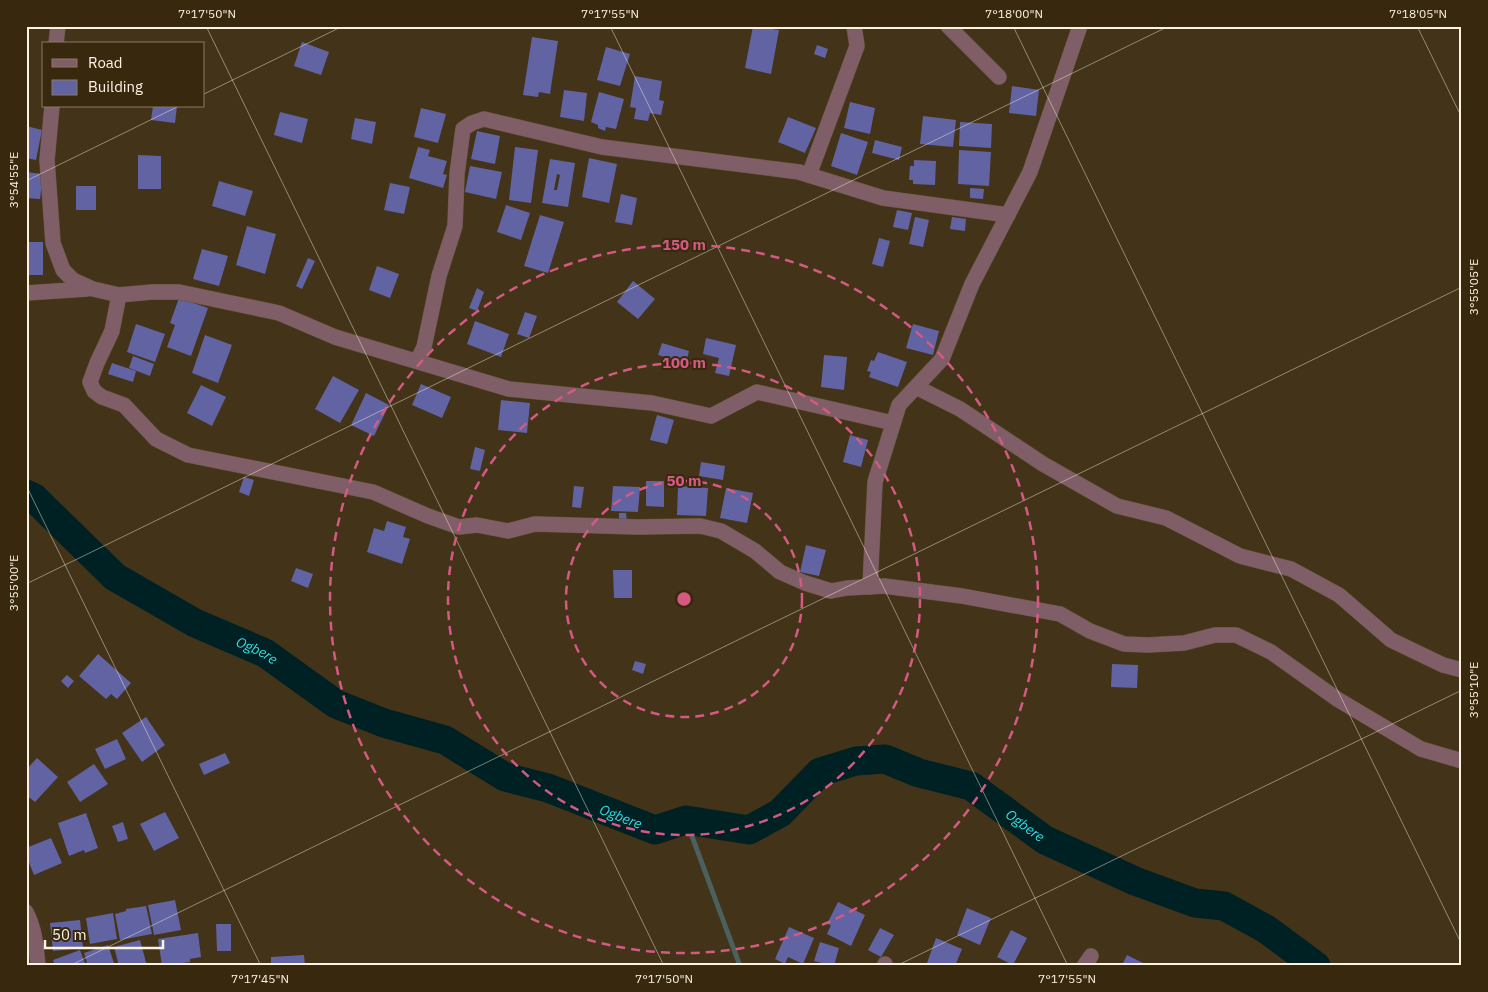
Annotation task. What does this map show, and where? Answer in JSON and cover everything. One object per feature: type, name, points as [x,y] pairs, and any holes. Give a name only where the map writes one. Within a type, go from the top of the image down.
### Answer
[{"type":"street","points":[[56,42],[58,26]]},
{"type":"street","points":[[809,175],[857,46],[854,26]]},
{"type":"street","points":[[948,26],[999,77]]},
{"type":"street","points":[[870,586],[875,482],[899,405],[942,359],[972,284],[1030,172],[1080,26]]},
{"type":"street","points":[[52,108],[46,160],[53,243],[62,270],[73,280],[93,288],[119,295],[179,292],[279,312],[335,337],[509,389],[652,404],[711,416],[757,392],[894,423]]},
{"type":"street","points":[[417,361],[424,347],[439,276],[455,226],[457,174],[463,129],[472,123],[484,119],[602,146],[798,172],[884,198],[1008,215]]},
{"type":"street","points":[[26,293],[93,288]]},
{"type":"street","points":[[119,295],[112,331],[90,382],[94,391],[102,398],[124,405],[156,439],[188,455],[373,492],[458,527],[477,525],[508,531],[535,524],[638,527],[700,526],[721,531],[755,551],[780,572],[805,583],[831,591],[884,586],[962,596],[1060,614],[1090,632],[1124,644],[1184,643],[1215,634],[1236,635],[1271,652],[1337,699],[1421,749],[1462,761]]},
{"type":"street","points":[[916,387],[960,409],[1043,464],[1117,506],[1166,518],[1240,556],[1291,569],[1339,595],[1391,640],[1444,665],[1462,670]]},
{"type":"street","points":[[26,912],[36,937],[38,966],[26,961]]},
{"type":"building","points":[[753,26],[779,30],[771,74],[745,68]]},
{"type":"building","points":[[532,37],[558,41],[550,94],[539,92],[538,97],[523,95]]},
{"type":"building","points":[[302,42],[329,52],[321,75],[294,66]]},
{"type":"building","points":[[817,45],[828,49],[825,58],[814,54]]},
{"type":"building","points":[[606,47],[630,54],[620,86],[597,80]]},
{"type":"building","points":[[635,76],[662,81],[659,100],[664,101],[661,115],[650,113],[648,121],[634,119],[636,108],[630,107]]},
{"type":"building","points":[[1012,86],[1039,90],[1036,116],[1009,113]]},
{"type":"building","points":[[564,90],[587,93],[584,121],[560,117]]},
{"type":"building","points":[[599,92],[624,99],[616,129],[606,127],[605,131],[591,122]]},
{"type":"building","points":[[850,102],[875,108],[870,134],[844,128]]},
{"type":"building","points":[[153,108],[177,108],[175,123],[151,120]]},
{"type":"building","points":[[421,108],[446,114],[438,143],[414,137]]},
{"type":"building","points":[[280,112],[308,119],[302,143],[274,135]]},
{"type":"building","points":[[923,116],[956,120],[953,147],[920,144]]},
{"type":"building","points":[[788,117],[816,128],[805,153],[778,142]]},
{"type":"building","points":[[355,118],[376,122],[372,144],[351,139]]},
{"type":"building","points":[[960,122],[992,124],[991,148],[959,146]]},
{"type":"building","points":[[26,126],[42,130],[36,160],[26,158]]},
{"type":"building","points":[[477,131],[500,136],[495,164],[471,159]]},
{"type":"building","points":[[841,133],[868,142],[857,175],[831,166]]},
{"type":"building","points":[[875,140],[902,147],[899,160],[872,153]]},
{"type":"building","points":[[418,147],[430,150],[428,156],[447,161],[443,174],[447,175],[443,188],[409,178]]},
{"type":"building","points":[[515,147],[538,150],[531,203],[509,200]]},
{"type":"building","points":[[959,150],[991,152],[989,186],[958,184]]},
{"type":"building","points":[[138,155],[161,156],[161,189],[138,189]]},
{"type":"building","points":[[589,158],[617,164],[609,203],[582,197]]},
{"type":"building","points":[[550,159],[575,163],[568,207],[542,203]],"holes":[[[557,174],[560,175],[557,190],[554,190]]]},
{"type":"building","points":[[914,160],[936,161],[935,185],[913,184],[913,180],[909,180],[910,166],[914,166]]},
{"type":"building","points":[[470,166],[502,172],[496,199],[465,192]]},
{"type":"building","points":[[26,172],[43,174],[40,199],[26,198]]},
{"type":"building","points":[[219,181],[253,191],[245,216],[212,206]]},
{"type":"building","points":[[390,183],[410,187],[404,214],[384,210]]},
{"type":"building","points":[[76,186],[96,186],[96,210],[76,210]]},
{"type":"building","points":[[970,188],[984,189],[983,199],[970,198]]},
{"type":"building","points":[[621,194],[637,198],[632,225],[615,222]]},
{"type":"building","points":[[506,205],[530,213],[521,240],[497,232]]},
{"type":"building","points":[[897,210],[912,213],[908,230],[893,227]]},
{"type":"building","points":[[540,215],[564,222],[548,273],[524,266]]},
{"type":"building","points":[[915,217],[929,220],[923,247],[909,244]]},
{"type":"building","points":[[952,217],[966,219],[965,231],[950,229]]},
{"type":"building","points":[[247,226],[276,234],[265,274],[236,265]]},
{"type":"building","points":[[879,238],[890,241],[883,267],[872,264]]},
{"type":"building","points":[[26,242],[43,242],[43,275],[26,275]]},
{"type":"building","points":[[202,249],[228,256],[219,286],[193,279]]},
{"type":"building","points":[[308,258],[315,261],[302,289],[296,286]]},
{"type":"building","points":[[377,266],[399,274],[390,298],[369,290]]},
{"type":"building","points":[[633,281],[655,299],[638,319],[617,302]]},
{"type":"building","points":[[477,288],[484,292],[477,311],[469,308]]},
{"type":"building","points":[[179,298],[208,308],[191,356],[167,347],[175,325],[170,323]]},
{"type":"building","points":[[525,312],[537,316],[529,338],[517,334]]},
{"type":"building","points":[[475,321],[509,334],[501,357],[467,344]]},
{"type":"building","points":[[136,324],[165,334],[155,362],[127,352]]},
{"type":"building","points":[[913,324],[939,331],[933,355],[906,348]]},
{"type":"building","points":[[205,335],[232,345],[218,383],[192,373]]},
{"type":"building","points":[[706,338],[736,345],[729,376],[715,373],[719,358],[703,354]]},
{"type":"building","points":[[662,343],[689,351],[686,363],[658,355]]},
{"type":"building","points":[[878,352],[907,362],[898,387],[869,377],[871,372],[867,371],[871,360],[874,361]]},
{"type":"building","points":[[824,355],[847,357],[844,390],[821,387]]},
{"type":"building","points":[[133,356],[154,364],[150,376],[129,368]]},
{"type":"building","points":[[112,363],[136,371],[133,382],[108,374]]},
{"type":"building","points":[[333,376],[359,390],[340,423],[315,409]]},
{"type":"building","points":[[421,384],[451,397],[442,418],[412,405]]},
{"type":"building","points":[[201,385],[226,397],[212,426],[187,413]]},
{"type":"building","points":[[366,393],[389,405],[374,436],[351,425]]},
{"type":"building","points":[[501,400],[530,403],[527,433],[498,430]]},
{"type":"building","points":[[657,415],[674,420],[667,444],[650,440]]},
{"type":"building","points":[[850,435],[868,440],[861,467],[843,462]]},
{"type":"building","points":[[475,447],[485,450],[480,471],[470,469]]},
{"type":"building","points":[[701,462],[725,466],[723,480],[699,476]]},
{"type":"building","points":[[244,477],[254,480],[249,496],[239,492]]},
{"type":"building","points":[[646,481],[664,481],[664,507],[646,506]]},
{"type":"building","points":[[574,486],[584,487],[581,508],[572,507]]},
{"type":"building","points":[[613,486],[640,487],[638,512],[611,511]]},
{"type":"building","points":[[678,486],[708,488],[706,516],[677,515]]},
{"type":"building","points":[[726,488],[753,493],[747,523],[720,518]]},
{"type":"building","points":[[619,513],[626,513],[627,521],[619,522]]},
{"type":"building","points":[[387,521],[406,527],[403,537],[410,539],[402,564],[367,552],[374,528],[384,531]]},
{"type":"building","points":[[806,545],[826,550],[819,576],[800,572]]},
{"type":"building","points":[[296,568],[313,574],[308,588],[291,581]]},
{"type":"building","points":[[613,570],[632,570],[632,598],[614,598]]},
{"type":"building","points":[[98,654],[131,683],[117,699],[111,694],[106,699],[79,676]]},
{"type":"building","points":[[635,661],[646,664],[643,674],[632,670]]},
{"type":"building","points":[[1112,664],[1138,665],[1137,688],[1111,687]]},
{"type":"building","points":[[67,675],[74,681],[68,688],[61,681]]},
{"type":"building","points":[[146,717],[165,745],[142,762],[122,733]]},
{"type":"building","points":[[117,739],[126,759],[105,769],[95,749]]},
{"type":"building","points":[[225,753],[230,763],[204,775],[199,764]]},
{"type":"building","points":[[37,758],[58,777],[35,802],[26,795],[26,770]]},
{"type":"building","points":[[94,764],[108,784],[80,802],[67,782]]},
{"type":"building","points":[[165,812],[179,838],[154,851],[140,824]]},
{"type":"building","points":[[86,813],[98,848],[85,853],[84,850],[69,856],[58,823]]},
{"type":"building","points":[[123,822],[128,839],[118,842],[112,826]]},
{"type":"building","points":[[51,838],[62,863],[34,875],[26,855],[26,848]]},
{"type":"building","points":[[175,900],[181,930],[154,935],[148,905]]},
{"type":"building","points":[[838,902],[865,915],[851,946],[827,934],[831,925],[827,924]]},
{"type":"building","points":[[146,906],[152,934],[120,940],[115,914],[126,911],[126,909]]},
{"type":"building","points":[[967,908],[991,918],[980,945],[957,935]]},
{"type":"building","points":[[113,913],[117,939],[90,944],[86,918]]},
{"type":"building","points":[[80,920],[83,948],[53,951],[50,923]]},
{"type":"building","points":[[216,924],[231,924],[231,951],[217,951]]},
{"type":"building","points":[[789,927],[814,938],[803,964],[788,957],[785,964],[775,959]]},
{"type":"building","points":[[880,928],[894,935],[881,957],[868,950]]},
{"type":"building","points":[[1011,930],[1027,938],[1013,965],[997,957]]},
{"type":"building","points":[[198,933],[201,957],[190,959],[190,962],[162,966],[158,939]]},
{"type":"building","points":[[936,938],[962,949],[955,966],[934,966],[927,963]]},
{"type":"building","points":[[140,940],[147,966],[119,966],[114,947]]},
{"type":"building","points":[[820,942],[839,948],[834,966],[814,961]]},
{"type":"building","points":[[108,945],[115,966],[88,966],[84,953]]},
{"type":"building","points":[[80,950],[86,966],[55,966],[53,960]]},
{"type":"building","points":[[304,955],[305,966],[271,966],[271,957]]},
{"type":"building","points":[[1127,955],[1149,966],[1116,966],[1117,963],[1122,965]]},
{"type":"waterway","name":"Ogbere","points":[[26,494],[33,497],[115,577],[195,623],[265,653],[336,704],[384,723],[445,740],[505,777],[548,788],[655,830],[686,820],[749,830],[780,813],[820,772],[856,761],[885,759],[919,773],[971,786],[1045,840],[1135,881],[1195,903],[1224,906],[1266,929],[1316,966]]},
{"type":"waterway","points":[[686,820],[740,966]]}]
